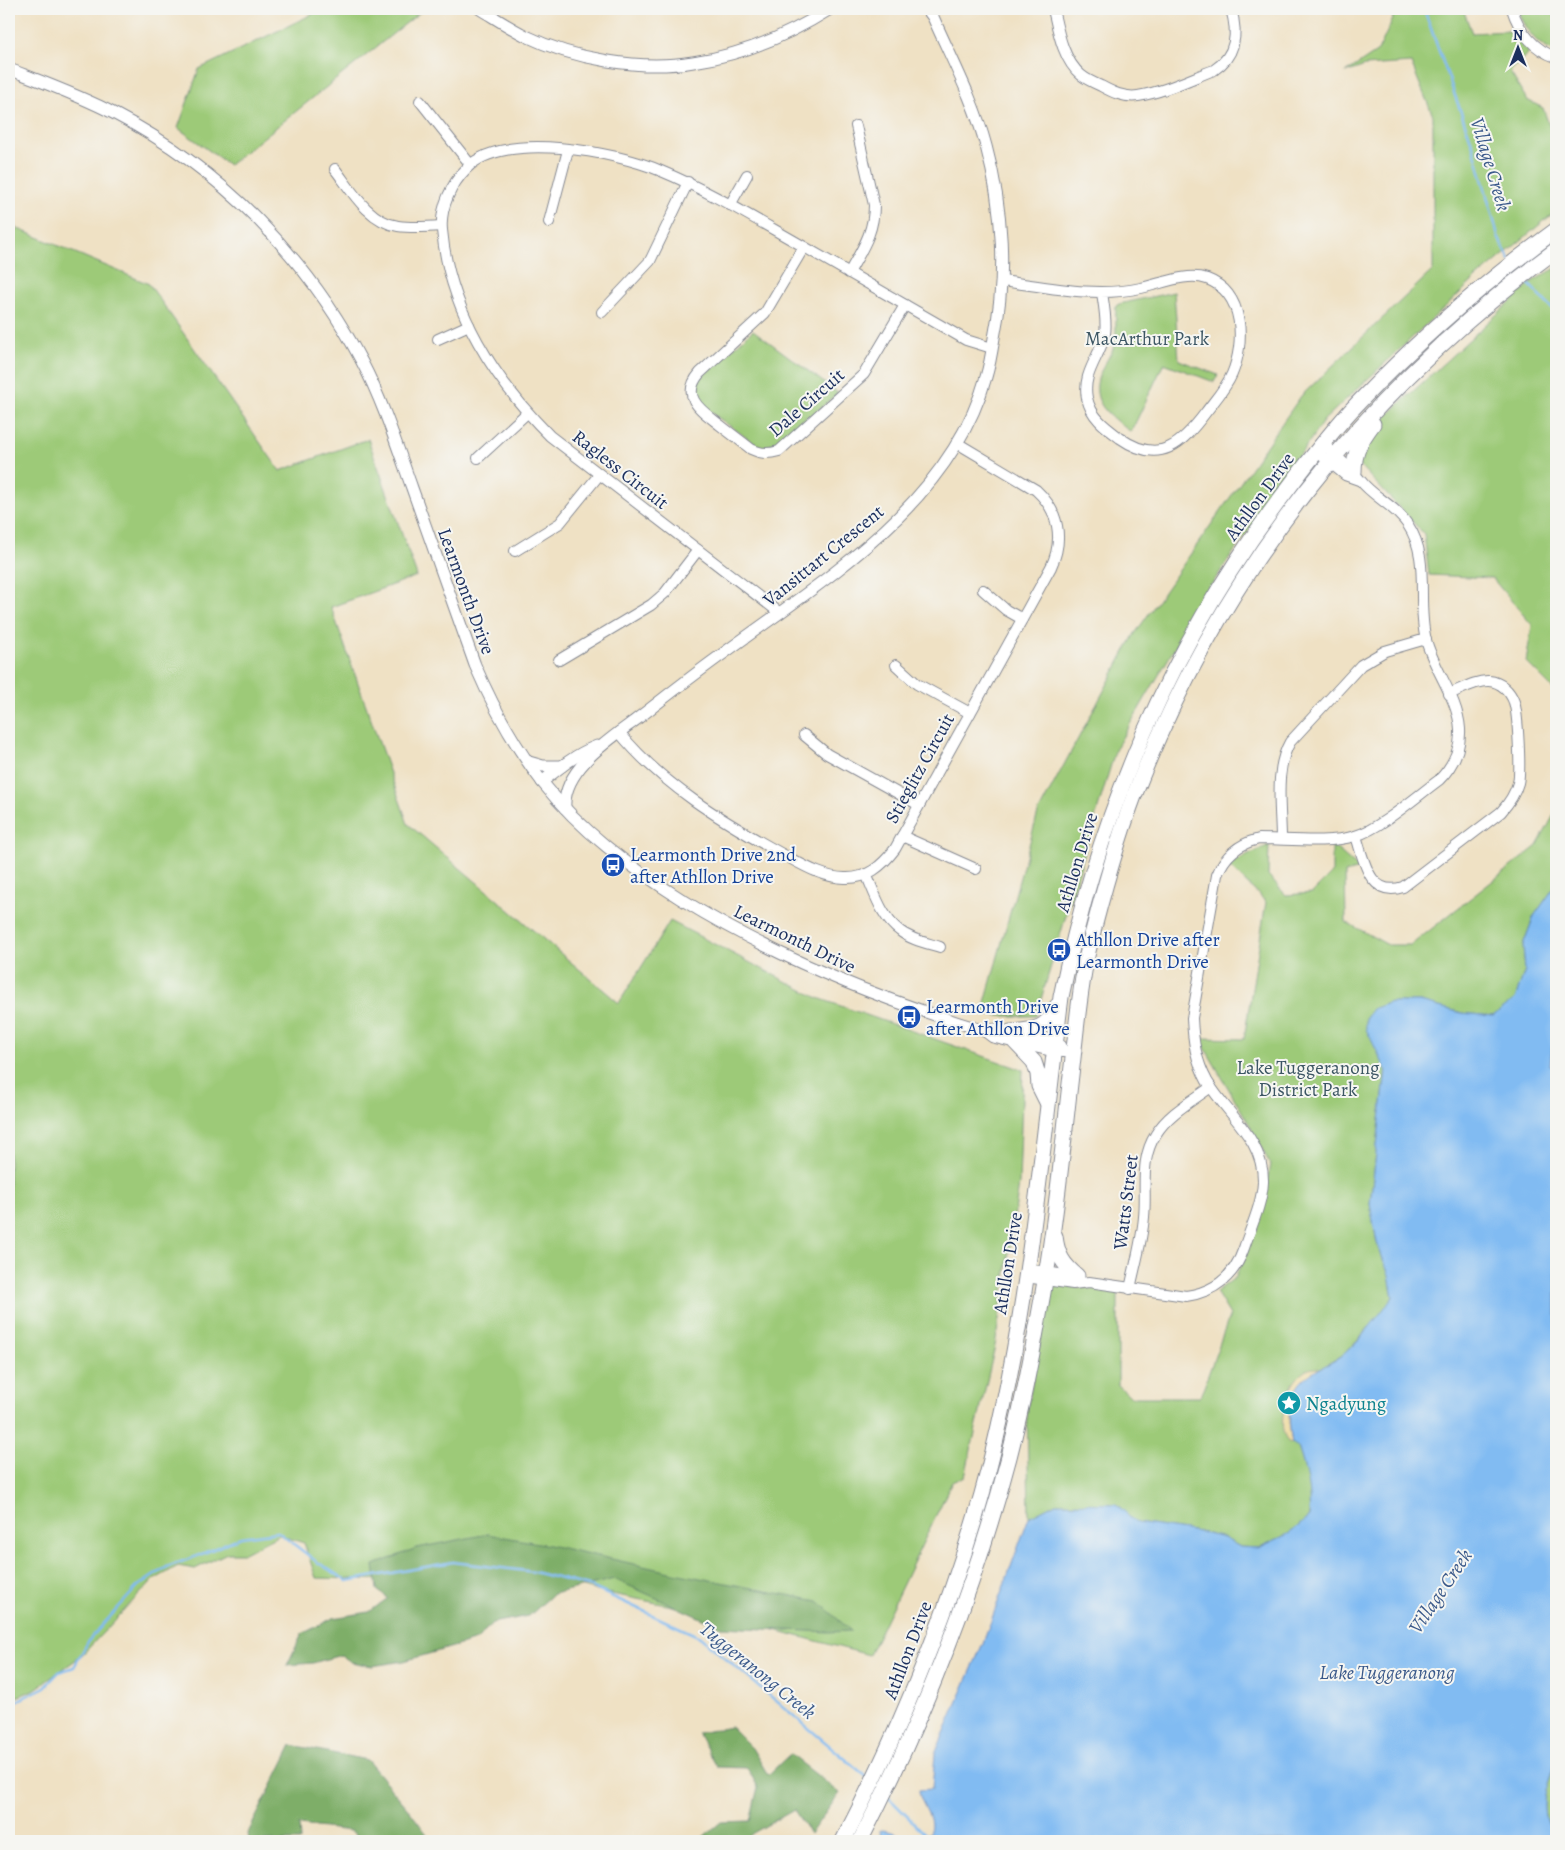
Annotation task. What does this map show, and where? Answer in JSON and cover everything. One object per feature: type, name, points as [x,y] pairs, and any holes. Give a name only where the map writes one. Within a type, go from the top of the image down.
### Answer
[{"type":"main road","name":"Athllon Drive","points":[[860,1841],[874,1814],[882,1780],[936,1634],[982,1493],[1006,1390],[1027,1273],[1061,997],[1072,946],[1096,858],[1117,798],[1146,726],[1194,631],[1229,572],[1264,520],[1320,448],[1357,405],[1440,322],[1499,272],[1556,230]]},
{"type":"main road","name":"Athllon Drive","points":[[843,1841],[866,1797],[882,1780],[920,1715],[948,1645],[991,1519],[1010,1453],[1046,1276],[1087,958],[1116,847],[1152,752],[1199,655],[1225,608],[1272,536],[1332,458],[1389,394],[1440,344],[1509,285],[1556,250]]},
{"type":"main road","points":[[1357,476],[1354,460],[1357,449],[1389,394]]},
{"type":"main road","points":[[1048,1104],[1039,1086],[1034,1062],[1012,1037],[1026,1030],[1043,1026],[1053,1016],[1061,997]]},
{"type":"main road","points":[[1053,1222],[1058,1252],[1064,1265],[1083,1279]]},
{"type":"street","points":[[483,10],[499,22],[527,37],[574,54],[621,62],[660,64],[691,63],[726,55],[779,36],[803,25],[830,9]]},
{"type":"street","points":[[1052,9],[1065,52],[1079,74],[1122,96],[1135,96],[1148,94],[1214,70],[1222,65],[1234,47],[1236,34],[1231,9]]},
{"type":"street","points":[[1512,9],[1528,39],[1538,48],[1556,57]]},
{"type":"street","name":"Vansittart Crescent","points":[[542,782],[585,751],[601,744],[619,732],[850,560],[888,527],[930,482],[957,443],[973,412],[986,378],[1000,313],[1002,281],[997,195],[986,146],[970,98],[931,12]]},
{"type":"street","name":"Learmonth Drive","points":[[9,68],[115,113],[179,152],[237,199],[287,250],[315,286],[350,340],[366,371],[391,431],[475,665],[497,713],[542,782],[565,808],[598,840],[647,878],[702,912],[814,970],[871,994],[929,1014],[985,1031],[994,1029],[1012,1037],[1074,1052]]},
{"type":"street","points":[[420,101],[470,164]]},
{"type":"street","points":[[848,273],[867,241],[872,230],[874,218],[874,205],[856,126]]},
{"type":"street","name":"Ragless Circuit","points":[[780,613],[550,436],[527,413],[496,372],[469,325],[458,296],[449,267],[441,226],[444,208],[450,191],[459,176],[470,164],[492,152],[508,148],[568,150],[629,160],[688,182],[966,340],[992,348]]},
{"type":"street","points":[[549,222],[568,150]]},
{"type":"street","points":[[335,169],[364,206],[379,219],[397,226],[441,226]]},
{"type":"street","points":[[730,205],[747,175]]},
{"type":"street","points":[[602,312],[650,261],[688,182]]},
{"type":"street","name":"Dale Circuit","points":[[804,247],[765,313],[700,373],[692,388],[692,396],[699,409],[751,449],[760,453],[770,454],[779,451],[854,385],[873,361],[905,305]]},
{"type":"street","points":[[1002,281],[1102,293],[1126,291],[1194,277],[1207,279],[1218,285],[1232,299],[1238,313],[1240,334],[1237,358],[1232,374],[1224,388],[1191,432],[1170,448],[1146,450],[1130,445],[1101,423],[1088,404],[1085,385],[1089,370],[1101,346],[1106,322],[1102,293]]},
{"type":"street","points":[[438,339],[469,325]]},
{"type":"street","points":[[478,458],[527,413]]},
{"type":"street","name":"Stieglitz Circuit","points":[[619,732],[656,771],[683,793],[770,847],[832,877],[846,878],[866,874],[887,860],[1022,619],[1055,558],[1058,545],[1058,530],[1053,510],[1046,499],[1036,490],[957,443]]},
{"type":"street","points":[[1027,1273],[1046,1276],[1073,1284],[1083,1279],[1130,1289],[1186,1296],[1200,1294],[1213,1289],[1225,1280],[1242,1254],[1261,1198],[1263,1182],[1262,1167],[1255,1146],[1211,1087],[1199,1063],[1192,1037],[1192,1018],[1217,875],[1227,857],[1242,845],[1259,840],[1339,839],[1356,836],[1377,825],[1439,780],[1449,771],[1455,758],[1459,744],[1460,729],[1457,714],[1426,639],[1422,568],[1416,540],[1398,512],[1357,476],[1320,448]]},
{"type":"street","points":[[515,551],[560,523],[599,475]]},
{"type":"street","points":[[559,660],[651,605],[665,593],[698,550]]},
{"type":"street","points":[[983,590],[1006,610],[1022,619]]},
{"type":"street","points":[[1281,840],[1281,768],[1290,742],[1361,665],[1385,651],[1426,639]]},
{"type":"street","points":[[896,665],[917,684],[970,713]]},
{"type":"street","points":[[1356,836],[1373,881],[1385,889],[1394,890],[1403,887],[1501,812],[1510,802],[1518,783],[1520,768],[1515,707],[1510,694],[1498,683],[1490,681],[1477,683],[1449,694]]},
{"type":"street","points":[[804,735],[826,754],[919,805]]},
{"type":"street","name":"Vansittart Crescent","points":[[565,808],[565,794],[570,783],[580,768],[601,744]]},
{"type":"street","points":[[529,762],[542,766],[562,766]]},
{"type":"street","points":[[902,836],[976,870]]},
{"type":"street","points":[[866,874],[883,911],[891,923],[901,932],[940,947]]},
{"type":"street","name":"Watts Street","points":[[1130,1289],[1144,1223],[1144,1169],[1147,1153],[1157,1132],[1166,1121],[1211,1087]]},
{"type":"green space","points":[[323,9],[424,9],[229,165],[178,128],[199,69]]},
{"type":"green space","points":[[1389,9],[1463,9],[1472,33],[1508,31],[1529,52],[1510,72],[1527,100],[1543,108],[1556,140],[1556,211],[1476,278],[1324,420],[1214,581],[1116,748],[1036,1016],[999,1016],[982,1013],[1038,813],[1134,635],[1301,396],[1433,270],[1433,116],[1411,63],[1365,66],[1345,73],[1378,51],[1393,19]]},
{"type":"green space","points":[[1518,9],[1556,9],[1556,52],[1537,41],[1523,23]]},
{"type":"green space","points":[[9,225],[149,284],[280,471],[368,439],[417,576],[331,607],[408,824],[619,1003],[670,921],[818,998],[1023,1070],[1019,1184],[995,1346],[965,1476],[952,1482],[869,1655],[722,1616],[597,1591],[515,1566],[394,1580],[316,1578],[304,1543],[279,1535],[244,1553],[227,1553],[195,1569],[178,1566],[152,1581],[81,1656],[34,1690],[9,1700]]},
{"type":"green space","points":[[1556,268],[1556,692],[1526,662],[1532,625],[1492,578],[1429,575],[1424,534],[1347,452],[1533,281]]},
{"type":"green space","name":"MacArthur Park","points":[[1174,292],[1179,360],[1218,375],[1214,382],[1164,363],[1131,432],[1109,415],[1099,401],[1097,393],[1100,373],[1115,343],[1116,306]]},
{"type":"green space","points":[[753,330],[838,393],[773,449],[761,448],[706,409],[699,398],[696,388],[700,378]]},
{"type":"green space","name":"Lake Tuggeranong District Park","points":[[1556,811],[1556,885],[1534,916],[1523,945],[1525,970],[1515,1000],[1493,1016],[1462,1013],[1420,1002],[1391,1002],[1372,1009],[1379,1054],[1386,1070],[1370,1204],[1377,1243],[1389,1275],[1393,1297],[1375,1321],[1344,1354],[1321,1368],[1298,1447],[1307,1475],[1310,1500],[1309,1517],[1290,1533],[1258,1548],[1240,1547],[1224,1538],[1199,1532],[1137,1523],[1116,1504],[1056,1503],[1029,1517],[1027,1409],[1051,1285],[1118,1291],[1118,1385],[1131,1397],[1200,1397],[1230,1315],[1216,1292],[1236,1277],[1263,1204],[1270,1164],[1199,1038],[1244,1039],[1266,902],[1228,865],[1269,845],[1268,876],[1286,895],[1312,893],[1332,873],[1332,845],[1360,869],[1345,873],[1346,922],[1388,945],[1411,945],[1537,846]]},
{"type":"green space","points":[[488,1534],[818,1601],[851,1631],[829,1632],[721,1627],[614,1579],[553,1594],[529,1616],[492,1623],[477,1640],[404,1661],[372,1666],[351,1662],[341,1655],[313,1663],[287,1665],[302,1634],[333,1618],[369,1612],[388,1598],[377,1590],[374,1565],[417,1548]]},
{"type":"green space","points":[[731,1727],[752,1748],[768,1775],[790,1754],[840,1793],[810,1834],[794,1810],[753,1833],[743,1841],[698,1841],[721,1822],[750,1821],[758,1787],[747,1768],[717,1767],[698,1733]]},
{"type":"green space","points":[[292,1745],[367,1760],[406,1806],[432,1841],[363,1841],[351,1831],[299,1825],[300,1841],[249,1841],[248,1833]]},
{"type":"green space","points":[[1556,1759],[1556,1829],[1548,1825],[1545,1816],[1544,1800]]},
{"type":"sand","name":"Ngadyung","points":[[1321,1368],[1299,1385],[1289,1412],[1292,1443],[1288,1442],[1283,1432],[1282,1423],[1285,1405],[1292,1387],[1302,1373],[1310,1369]]},
{"type":"water","name":"Lake Tuggeranong","points":[[1556,885],[1556,1042],[1552,1047],[1550,1066],[1556,1067],[1556,1759],[1548,1783],[1544,1808],[1548,1825],[1556,1829],[1556,1841],[881,1841],[880,1830],[918,1839],[928,1834],[931,1823],[930,1818],[919,1790],[932,1789],[935,1754],[983,1643],[1029,1517],[1056,1503],[1116,1504],[1137,1523],[1199,1532],[1224,1538],[1240,1547],[1258,1548],[1290,1533],[1309,1517],[1309,1490],[1306,1473],[1298,1447],[1292,1443],[1291,1435],[1290,1409],[1295,1392],[1305,1378],[1341,1357],[1352,1347],[1393,1297],[1389,1275],[1377,1243],[1370,1204],[1386,1070],[1366,1029],[1366,1017],[1372,1009],[1391,1002],[1420,1002],[1462,1013],[1493,1016],[1515,999],[1525,970],[1523,945],[1534,916]]},
{"type":"waterway","name":"Village Creek","points":[[1424,9],[1473,146],[1499,239],[1510,260]]},
{"type":"waterway","name":"Village Creek","points":[[1525,280],[1556,313]]},
{"type":"waterway","name":"Tuggeranong Creek","points":[[9,1705],[45,1687],[59,1672],[74,1667],[89,1640],[138,1586],[167,1567],[241,1537],[278,1532],[317,1562],[347,1581],[453,1562],[534,1572],[589,1586],[700,1637],[868,1778]]},
{"type":"waterway","name":"Tuggeranong Creek","points":[[888,1797],[926,1835],[929,1835]]},
{"type":"place","name":"Learmonth Drive 2nd after Athllon Drive","points":[[613,865]]},
{"type":"place","name":"Athllon Drive after Learmonth Drive","points":[[1059,950]]},
{"type":"place","name":"Learmonth Drive after Athllon Drive","points":[[909,1017]]},
{"type":"place","name":"Ngadyung","points":[[1289,1403]]}]
